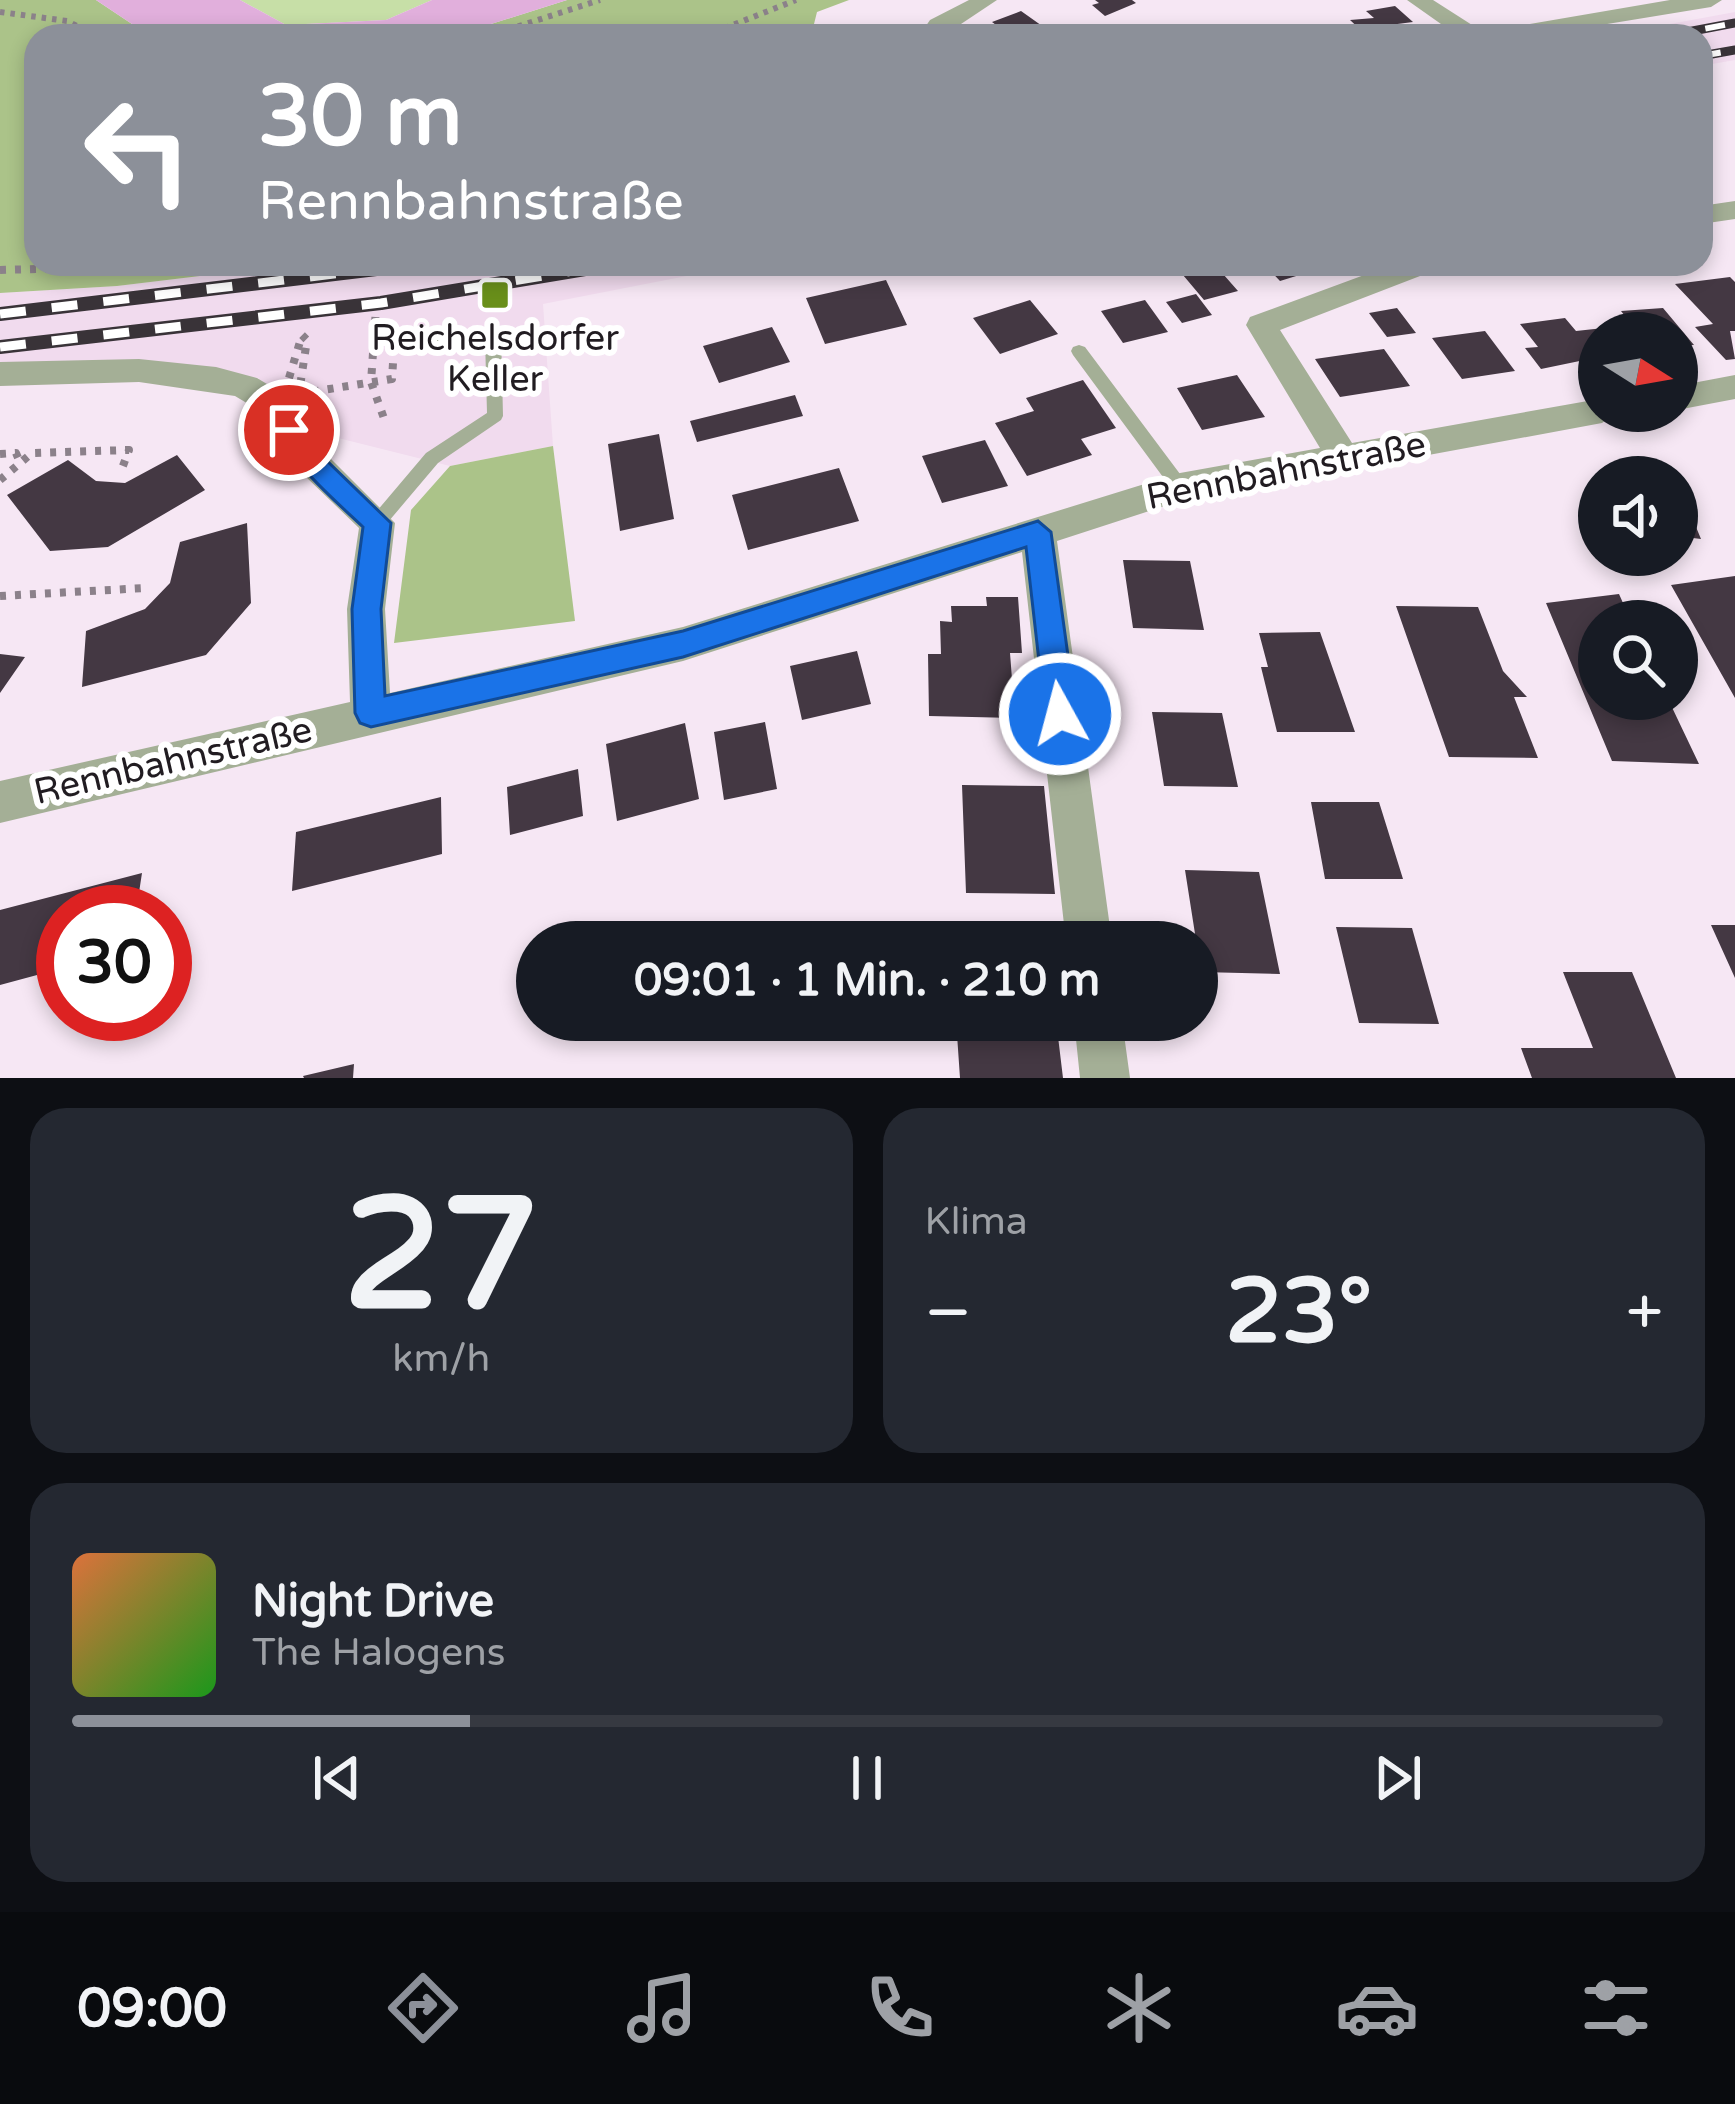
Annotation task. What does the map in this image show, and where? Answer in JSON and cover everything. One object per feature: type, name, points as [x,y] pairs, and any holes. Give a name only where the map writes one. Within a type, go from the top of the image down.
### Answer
[{"type":"street","points":[[940,24],[986,0]]},
{"type":"street","points":[[1418,0],[1455,24]]},
{"type":"street","points":[[1565,24],[1711,0]]},
{"type":"street","points":[[1343,458],[1261,325],[1391,276]]},
{"type":"street","points":[[0,374],[64,369],[236,382],[264,396],[314,464],[377,523],[366,609],[371,713]]},
{"type":"street","points":[[1698,394],[1735,387]]},
{"type":"street","name":"Rennbahnstraße","points":[[0,802],[683,644],[1180,487],[1578,415]]},
{"type":"street","points":[[1038,532],[1086,921]]},
{"type":"street","points":[[1101,1041],[1105,1078]]},
{"type":"lane","points":[[377,523],[432,458],[495,416],[494,331],[398,346]]},
{"type":"lane","points":[[1079,351],[1180,487]]},
{"type":"path","points":[[525,24],[600,0]]},
{"type":"path","points":[[735,24],[796,0]]},
{"type":"path","points":[[0,12],[74,24]]},
{"type":"path","points":[[375,321],[376,309]]},
{"type":"path","points":[[289,380],[302,335],[307,340],[301,378]]},
{"type":"path","points":[[299,394],[371,382],[386,424]]},
{"type":"path","points":[[0,480],[32,453],[129,450],[121,471]]},
{"type":"path","points":[[0,454],[16,453],[20,460]]},
{"type":"path","points":[[0,596],[145,588]]},
{"type":"shaded area","points":[[96,0],[240,0],[284,24],[132,24]]},
{"type":"shaded area","points":[[432,0],[567,0],[491,24],[306,24],[386,20]]},
{"type":"shaded area","points":[[1735,12],[1735,60],[1713,64],[1713,24],[1670,24]]},
{"type":"shaded area","points":[[200,276],[686,276],[543,304],[553,446],[450,466],[262,419],[259,378],[112,360],[0,369],[0,293]]},
{"type":"green space","points":[[0,0],[96,0],[132,24],[24,24],[24,276],[200,276],[0,293]]},
{"type":"green space","points":[[240,0],[432,0],[386,20],[284,24]]},
{"type":"green space","points":[[567,0],[849,0],[817,12],[814,24],[491,24]]},
{"type":"green space","points":[[553,446],[575,621],[394,643],[411,510],[450,466]]},
{"type":"building","points":[[1095,0],[1136,3],[1105,16],[1092,5],[1099,3]]},
{"type":"building","points":[[1395,6],[1413,22],[1354,24],[1350,20],[1374,18],[1366,11]]},
{"type":"building","points":[[1021,11],[1039,24],[995,24]]},
{"type":"building","points":[[1184,276],[1225,276],[1238,291],[1204,300]]},
{"type":"building","points":[[1730,277],[1735,282],[1735,331],[1730,331],[1735,359],[1726,360],[1698,330],[1713,324],[1675,284]]},
{"type":"building","points":[[886,280],[907,325],[825,344],[806,298]]},
{"type":"building","points":[[1196,294],[1212,315],[1182,323],[1166,302]]},
{"type":"building","points":[[1030,300],[1058,334],[1000,354],[973,318]]},
{"type":"building","points":[[1145,300],[1168,332],[1123,343],[1101,311]]},
{"type":"building","points":[[1397,308],[1416,333],[1387,337],[1369,313]]},
{"type":"building","points":[[1663,308],[1666,312],[1622,312]]},
{"type":"building","points":[[1565,318],[1578,331],[1578,361],[1541,369],[1525,348],[1538,347],[1520,324]]},
{"type":"building","points":[[772,327],[790,362],[719,383],[703,346]]},
{"type":"building","points":[[1485,331],[1515,371],[1462,379],[1432,338]]},
{"type":"building","points":[[1384,349],[1410,386],[1340,397],[1315,359]]},
{"type":"building","points":[[1237,375],[1265,417],[1202,430],[1177,388]]},
{"type":"building","points":[[1083,380],[1116,428],[1081,439],[1092,455],[1027,476],[995,423],[1034,411],[1026,398]]},
{"type":"building","points":[[795,395],[803,416],[697,442],[690,421]]},
{"type":"building","points":[[659,434],[674,519],[620,531],[608,444]]},
{"type":"building","points":[[985,440],[1008,486],[942,503],[922,456]]},
{"type":"building","points":[[177,455],[205,490],[108,547],[50,551],[7,495],[68,460],[96,481],[125,483]]},
{"type":"building","points":[[839,468],[859,521],[748,550],[732,495]]},
{"type":"building","points":[[247,523],[251,603],[206,655],[82,687],[86,631],[145,609],[170,583],[180,542]]},
{"type":"building","points":[[1123,560],[1190,561],[1204,630],[1133,628]]},
{"type":"building","points":[[1735,576],[1735,698],[1698,633],[1698,600],[1679,600],[1671,585]]},
{"type":"building","points":[[1619,594],[1622,600],[1578,600],[1578,680],[1546,603]]},
{"type":"building","points":[[986,597],[1018,597],[1022,653],[1010,653],[1015,718],[929,716],[928,654],[941,654],[940,621],[952,622],[951,606],[987,606]]},
{"type":"building","points":[[1396,606],[1478,607],[1503,671],[1527,697],[1514,697],[1538,758],[1449,757]]},
{"type":"building","points":[[1320,632],[1355,732],[1277,732],[1261,667],[1268,667],[1259,633]]},
{"type":"building","points":[[857,651],[871,704],[802,720],[790,666]]},
{"type":"building","points":[[0,654],[25,657],[0,693]]},
{"type":"building","points":[[1152,712],[1222,713],[1238,787],[1164,786]]},
{"type":"building","points":[[1595,720],[1678,720],[1699,764],[1612,761]]},
{"type":"building","points":[[765,722],[777,789],[724,800],[714,732]]},
{"type":"building","points":[[685,723],[699,799],[617,821],[606,744]]},
{"type":"building","points":[[578,769],[583,816],[510,835],[507,787]]},
{"type":"building","points":[[962,785],[1044,786],[1055,894],[966,893]]},
{"type":"building","points":[[441,797],[442,854],[292,891],[296,832]]},
{"type":"building","points":[[1311,802],[1379,802],[1403,879],[1325,879]]},
{"type":"building","points":[[1185,870],[1259,872],[1280,974],[1218,972],[1218,921],[1193,921]]},
{"type":"building","points":[[142,873],[140,885],[96,885]]},
{"type":"building","points":[[36,901],[36,975],[0,985],[0,910]]},
{"type":"building","points":[[1711,925],[1735,925],[1735,978]]},
{"type":"building","points":[[1336,927],[1412,928],[1439,1024],[1359,1023]]},
{"type":"building","points":[[1563,972],[1632,972],[1676,1078],[1532,1078],[1521,1048],[1593,1048]]},
{"type":"building","points":[[957,1041],[1059,1041],[1063,1078],[960,1078]]},
{"type":"building","points":[[354,1064],[353,1078],[303,1076]]},
{"type":"railway","points":[[1713,27],[1735,23]]},
{"type":"railway","points":[[1713,54],[1735,50]]},
{"type":"railway","points":[[0,314],[318,276]]},
{"type":"railway","points":[[0,347],[381,303],[543,276]]},
{"type":"place","name":"Reichelsdorfer Keller","points":[[495,295]]},
{"type":"route","points":[[289,430],[314,464],[377,523],[366,609],[371,713],[683,644],[1038,532],[1060,714]]}]
